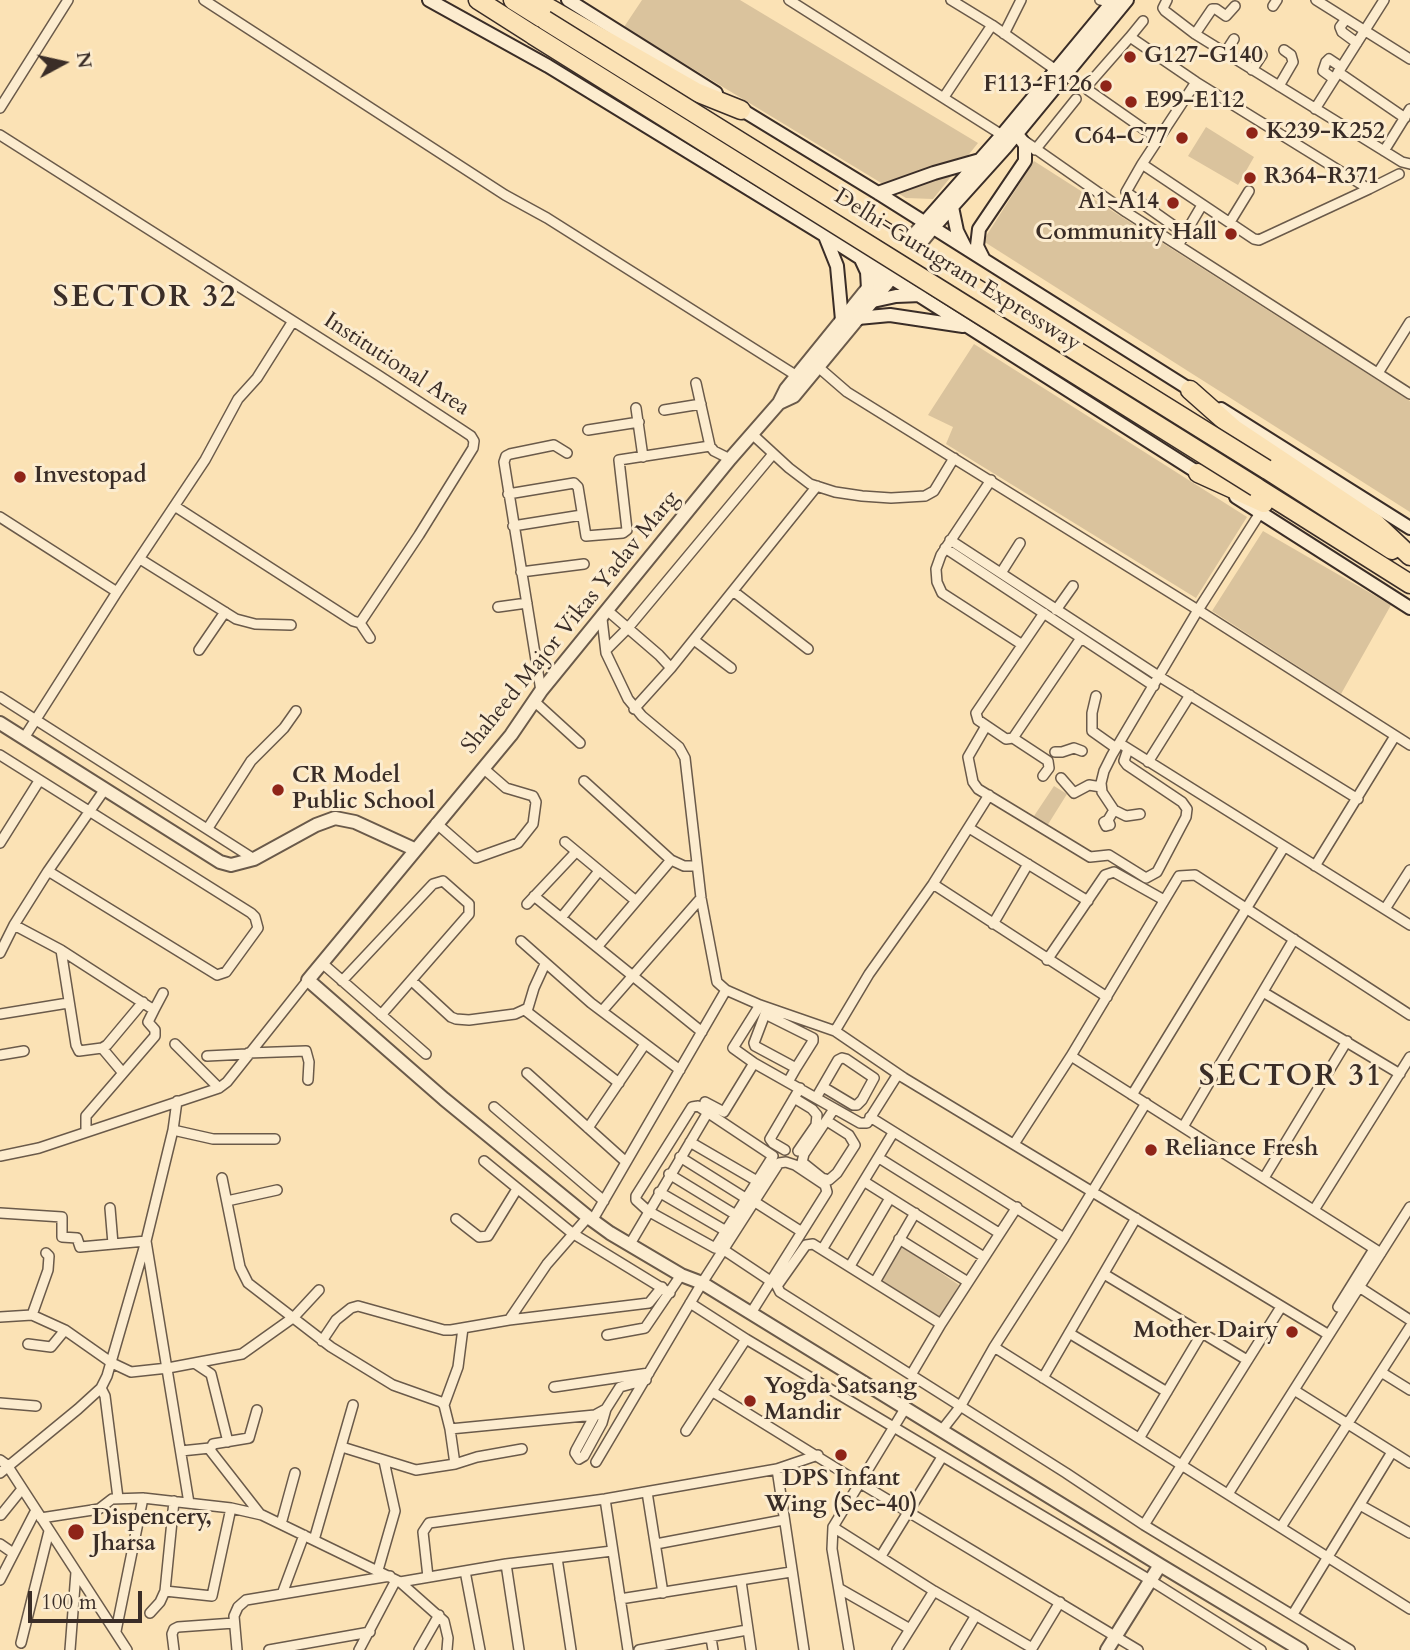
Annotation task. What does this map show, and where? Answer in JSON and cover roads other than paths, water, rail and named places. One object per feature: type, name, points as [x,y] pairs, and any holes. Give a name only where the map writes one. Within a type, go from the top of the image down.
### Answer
[{"type":"highway","name":"Delhi-Gurugram Expressway","points":[[478,0],[1410,584]]},
{"type":"highway","name":"Delhi-Gurugram Expressway","points":[[513,0],[1266,469],[1410,562]]},
{"type":"highway","points":[[535,0],[696,92],[741,110]]},
{"type":"highway","points":[[1190,390],[1234,429],[1375,523],[1410,556]]},
{"type":"highway","points":[[1198,473],[1273,508],[1310,520]]},
{"type":"main road","points":[[429,0],[548,66],[824,234],[1410,607]]},
{"type":"main road","points":[[568,0],[1410,528]]},
{"type":"main road","name":"Shaheed Major Vikas Yadav Marg","points":[[947,205],[980,160],[1127,0]]},
{"type":"main road","name":"Shaheed Major Vikas Yadav Marg","points":[[308,980],[511,735],[538,696],[730,459],[779,403],[842,320],[889,275],[947,205],[1017,134],[1109,1]]},
{"type":"main road","points":[[985,260],[977,246],[979,229],[1025,161],[1025,145],[1017,134]]},
{"type":"main road","points":[[878,193],[980,160]]},
{"type":"main road","points":[[906,210],[926,211],[947,205],[965,247]]},
{"type":"main road","points":[[824,234],[837,266],[842,320]]},
{"type":"main road","points":[[860,257],[867,272],[870,295],[921,295]]},
{"type":"main road","name":"Shaheed Major Vikas Yadav Marg","points":[[779,403],[794,396],[858,318],[870,295]]},
{"type":"main road","points":[[858,318],[890,315],[970,327]]},
{"type":"main road","points":[[0,723],[220,862],[231,865],[254,859],[316,825],[335,818],[355,822],[414,849]]},
{"type":"main road","points":[[308,980],[444,1099],[590,1219],[681,1275],[702,1283],[1301,1650]]},
{"type":"main road","points":[[1107,1650],[1160,1565]]},
{"type":"street","points":[[0,108],[68,0]]},
{"type":"street","points":[[204,0],[505,195],[547,218],[797,376]]},
{"type":"street","points":[[789,0],[1002,135]]},
{"type":"street","points":[[951,0],[1060,72]]},
{"type":"street","points":[[1004,34],[1021,0]]},
{"type":"street","points":[[1167,0],[1163,8],[1165,11],[1195,34],[1384,151],[1410,164]]},
{"type":"street","points":[[1317,0],[1410,59]]},
{"type":"street","points":[[1315,109],[1384,0]]},
{"type":"street","points":[[1195,34],[1212,9],[1226,16],[1235,6]]},
{"type":"street","points":[[1346,19],[1340,27],[1342,32],[1357,43]]},
{"type":"street","points":[[1143,21],[1087,88],[1158,139]]},
{"type":"street","points":[[944,97],[992,25]]},
{"type":"street","points":[[1130,37],[1196,82],[1369,189]]},
{"type":"street","points":[[1225,53],[1234,39]]},
{"type":"street","points":[[1279,86],[1293,62],[1291,55],[1284,50]]},
{"type":"street","points":[[1252,70],[1262,55]]},
{"type":"street","points":[[1338,73],[1407,113],[1384,151]]},
{"type":"street","points":[[1174,226],[1126,192],[1196,82]]},
{"type":"street","points":[[1035,150],[1076,99]]},
{"type":"street","points":[[1017,134],[1035,150],[1126,212],[1181,242],[1410,394]]},
{"type":"street","name":"Institutional Area","points":[[0,135],[471,436],[474,441],[473,449],[360,623]]},
{"type":"street","points":[[1142,164],[1257,240],[1399,174]]},
{"type":"street","points":[[1230,222],[1249,191]]},
{"type":"street","points":[[1181,242],[1204,206]]},
{"type":"street","points":[[24,738],[117,592],[176,507],[209,454],[238,399],[257,378],[293,321]]},
{"type":"street","points":[[1378,373],[1410,322]]},
{"type":"street","points":[[817,366],[847,392],[1410,745]]},
{"type":"street","points":[[696,383],[710,446],[730,459]]},
{"type":"street","points":[[664,410],[701,404]]},
{"type":"street","points":[[636,408],[643,457]]},
{"type":"street","points":[[588,430],[639,422]]},
{"type":"street","points":[[752,434],[789,468],[817,486],[862,496],[925,496],[934,491],[954,458]]},
{"type":"street","points":[[567,453],[554,445],[506,456],[504,462],[527,603],[538,696],[580,743]]},
{"type":"street","points":[[508,494],[574,483],[578,487],[586,536],[625,532],[627,530],[619,463],[621,459],[710,446]]},
{"type":"street","points":[[606,650],[628,628],[773,454]]},
{"type":"street","points":[[991,480],[947,544],[936,569],[937,582],[942,593],[1021,644]]},
{"type":"street","points":[[634,709],[694,640],[817,486]]},
{"type":"street","points":[[176,507],[360,623],[370,638]]},
{"type":"street","points":[[1140,814],[1126,816],[1114,810],[1101,787],[1104,771],[1198,610],[1260,513]]},
{"type":"street","points":[[513,526],[582,515]]},
{"type":"street","points":[[0,517],[117,592]]},
{"type":"street","points":[[1001,573],[1020,543]]},
{"type":"street","points":[[947,544],[1001,573],[1160,677],[1358,799]]},
{"type":"street","points":[[947,544],[1154,686]]},
{"type":"street","points":[[140,559],[246,623],[291,625]]},
{"type":"street","points":[[521,572],[584,564]]},
{"type":"street","points":[[1056,610],[1073,586]]},
{"type":"street","points":[[733,591],[808,649]]},
{"type":"street","points":[[498,607],[527,603]]},
{"type":"street","points":[[199,650],[225,612]]},
{"type":"street","points":[[1044,613],[976,713],[978,720],[1006,739],[1013,738],[1051,757]]},
{"type":"street","points":[[605,615],[628,628],[671,668]]},
{"type":"street","points":[[605,615],[606,650],[634,709],[674,742],[685,758],[701,898],[717,982],[726,990],[760,1005],[835,1031],[898,1074],[1329,1335]]},
{"type":"street","points":[[1013,738],[1081,638]]},
{"type":"street","points":[[694,640],[730,668]]},
{"type":"street","points":[[1148,762],[1190,695]]},
{"type":"street","points":[[1096,696],[1091,731],[1128,749],[1410,925]]},
{"type":"street","points":[[0,697],[254,859]]},
{"type":"street","points":[[208,828],[251,761],[284,728],[296,711]]},
{"type":"street","points":[[986,726],[969,753],[968,761],[975,786],[1090,857],[1109,855],[1146,878],[1152,876],[1188,809],[1182,802],[1127,765],[1124,761],[1128,749]]},
{"type":"street","points":[[1315,866],[1395,736]]},
{"type":"street","points":[[1051,757],[1074,748],[1082,751]]},
{"type":"street","points":[[0,755],[251,913],[258,928],[226,972],[217,975],[48,871]]},
{"type":"street","points":[[1043,776],[1049,768],[1051,757]]},
{"type":"street","points":[[436,823],[476,858],[518,843],[533,824],[536,802],[533,796],[506,788],[483,768]]},
{"type":"street","points":[[1061,778],[1074,793],[1086,786],[1101,787]]},
{"type":"street","points":[[584,780],[671,860],[684,866],[697,866]]},
{"type":"street","points":[[0,841],[39,781]]},
{"type":"street","points":[[0,953],[48,871],[105,789]]},
{"type":"street","points":[[835,1031],[869,974],[933,884],[989,795]]},
{"type":"street","points":[[1108,820],[1114,810]]},
{"type":"street","points":[[969,828],[1088,901]]},
{"type":"street","points":[[565,842],[636,901]]},
{"type":"street","points":[[1132,1095],[1284,847]]},
{"type":"street","points":[[576,852],[531,900],[561,918],[702,1032]]},
{"type":"street","points":[[597,947],[671,860]]},
{"type":"street","points":[[993,924],[1028,864]]},
{"type":"street","points":[[561,918],[599,871]]},
{"type":"street","points":[[1047,960],[1105,875],[1110,872],[1164,900]]},
{"type":"street","points":[[1385,909],[1409,874]]},
{"type":"street","points":[[1014,1144],[1071,1056],[1179,876],[1195,875],[1410,1016]]},
{"type":"street","points":[[342,981],[433,884],[443,881],[469,904],[470,914],[381,1015]]},
{"type":"street","points":[[933,884],[1047,960],[1107,996]]},
{"type":"street","points":[[602,1011],[701,898]]},
{"type":"street","points":[[14,925],[61,950],[154,1010]]},
{"type":"street","points":[[1182,1126],[1294,939]]},
{"type":"street","points":[[521,941],[602,1011],[680,1070]]},
{"type":"street","points":[[61,950],[68,1003],[79,1051],[107,1045],[143,1002]]},
{"type":"street","points":[[321,963],[426,1054]]},
{"type":"street","points":[[526,1011],[545,964]]},
{"type":"street","name":"Shaheed Major Vikas Yadav Marg","points":[[219,1088],[227,1082],[308,980]]},
{"type":"street","points":[[412,981],[456,1019],[469,1020],[526,1011],[619,1083]]},
{"type":"street","points":[[509,1320],[547,1264],[572,1233],[590,1219],[604,1201],[726,990]]},
{"type":"street","points":[[1262,992],[1399,1074]]},
{"type":"street","points":[[86,1131],[86,1116],[155,1037],[155,1030],[148,1022],[163,993]]},
{"type":"street","points":[[0,1014],[68,1003]]},
{"type":"street","points":[[760,1005],[733,1048],[834,1110],[860,1123],[866,1123],[898,1074]]},
{"type":"street","points":[[788,1082],[796,1068],[813,1038],[765,1014],[754,1042],[755,1046],[796,1068]]},
{"type":"street","points":[[1264,1178],[1347,1041]]},
{"type":"street","points":[[0,1156],[39,1148],[219,1088],[175,1044]]},
{"type":"street","points":[[589,1128],[646,1044]]},
{"type":"street","points":[[102,1048],[123,1073]]},
{"type":"street","points":[[0,1055],[24,1051]]},
{"type":"street","points":[[207,1056],[306,1051],[309,1062],[308,1080]]},
{"type":"street","points":[[1071,1056],[1378,1251]]},
{"type":"street","points":[[1314,1210],[1410,1057]]},
{"type":"street","points":[[816,1098],[838,1060],[842,1058],[874,1078],[862,1100],[856,1105],[823,1087]]},
{"type":"street","points":[[705,1102],[723,1112],[754,1063]]},
{"type":"street","points":[[527,1073],[626,1163]]},
{"type":"street","points":[[785,1150],[770,1139],[800,1088]]},
{"type":"street","points":[[794,1098],[817,1115],[816,1125],[798,1152]]},
{"type":"street","points":[[127,1650],[39,1514],[2,1466],[101,1388],[112,1363],[146,1241],[173,1130],[177,1101]]},
{"type":"street","points":[[943,1430],[960,1407],[994,1347],[1146,1103]]},
{"type":"street","points":[[596,1462],[724,1250],[751,1200],[757,1181],[773,1156],[708,1112],[698,1106],[692,1107],[636,1196],[638,1204],[648,1211],[713,1248],[718,1246],[736,1215],[751,1200],[779,1163],[786,1162],[827,1188],[751,1314]]},
{"type":"street","points":[[494,1107],[604,1201]]},
{"type":"street","points":[[827,1121],[849,1135],[855,1145],[837,1173],[829,1180],[822,1178],[802,1162],[804,1154],[834,1110]]},
{"type":"street","points":[[630,1244],[708,1112]]},
{"type":"street","points":[[870,1117],[1064,1238]]},
{"type":"street","points":[[173,1130],[213,1139],[275,1139]]},
{"type":"street","points":[[823,1248],[893,1133]]},
{"type":"street","points":[[690,1142],[757,1181]]},
{"type":"street","points":[[680,1157],[802,1232]]},
{"type":"street","points":[[879,1158],[999,1233]]},
{"type":"street","points":[[484,1161],[572,1233],[666,1290]]},
{"type":"street","points":[[669,1174],[736,1215]]},
{"type":"street","points":[[222,1178],[243,1276],[248,1283],[322,1341],[393,1385],[438,1400],[444,1405]]},
{"type":"street","points":[[864,1182],[984,1257]]},
{"type":"street","points":[[456,1219],[478,1237],[488,1236],[517,1189]]},
{"type":"street","points":[[227,1201],[277,1190]]},
{"type":"street","points":[[659,1192],[726,1231]]},
{"type":"street","points":[[850,1266],[890,1198]]},
{"type":"street","points":[[911,1375],[1017,1207]]},
{"type":"street","points":[[1338,1307],[1410,1207]]},
{"type":"street","points":[[110,1208],[113,1244]]},
{"type":"street","points":[[0,1213],[62,1217],[62,1237],[77,1238],[80,1247],[146,1241]]},
{"type":"street","points":[[875,1282],[915,1213]]},
{"type":"street","points":[[1043,1378],[1136,1218]]},
{"type":"street","points":[[899,1239],[968,1282]]},
{"type":"street","points":[[146,1241],[189,1503]]},
{"type":"street","points":[[941,1324],[813,1244],[806,1245],[779,1281],[778,1289],[960,1407],[1144,1525],[1350,1650]]},
{"type":"street","points":[[724,1250],[772,1282]]},
{"type":"street","points":[[1228,1494],[1359,1287],[1378,1251]]},
{"type":"street","points":[[32,1315],[48,1270],[49,1256],[46,1253]]},
{"type":"street","points":[[1104,1274],[1247,1360]]},
{"type":"street","points":[[322,1341],[336,1320],[358,1306],[444,1330],[649,1303],[681,1275]]},
{"type":"street","points":[[1359,1287],[1410,1320]]},
{"type":"street","points":[[0,1317],[32,1315],[65,1330],[112,1363],[131,1372],[196,1364],[242,1354],[294,1317],[319,1290]]},
{"type":"street","points":[[607,1335],[645,1328],[666,1290]]},
{"type":"street","points":[[690,1303],[893,1428],[1150,1580],[1261,1650]]},
{"type":"street","points":[[1144,1525],[1280,1307]]},
{"type":"street","points":[[1281,1527],[1410,1327]]},
{"type":"street","points":[[455,1464],[444,1405],[458,1367],[463,1328]]},
{"type":"street","points":[[29,1343],[51,1347],[65,1330]]},
{"type":"street","points":[[1069,1333],[1167,1392]]},
{"type":"street","points":[[1140,1437],[1202,1333]]},
{"type":"street","points":[[686,1431],[746,1339]]},
{"type":"street","points":[[994,1347],[1410,1608]]},
{"type":"street","points":[[196,1364],[211,1374],[228,1442]]},
{"type":"street","points":[[1381,1372],[1410,1391]]},
{"type":"street","points":[[554,1387],[648,1377]]},
{"type":"street","points":[[595,1415],[576,1450],[579,1459],[584,1456],[602,1423],[606,1409],[620,1387],[648,1377]]},
{"type":"street","points":[[101,1388],[105,1396],[118,1498]]},
{"type":"street","points":[[1294,1390],[1410,1463]]},
{"type":"street","points":[[713,1392],[1138,1650]]},
{"type":"street","points":[[0,1403],[36,1406]]},
{"type":"street","points":[[314,1540],[353,1405]]},
{"type":"street","points":[[849,1650],[831,1539],[833,1527],[906,1407]]},
{"type":"street","points":[[450,1429],[595,1415],[606,1409]]},
{"type":"street","points":[[181,1451],[210,1448],[213,1444],[249,1438],[257,1410]]},
{"type":"street","points":[[342,1447],[416,1470],[522,1449]]},
{"type":"street","points":[[210,1448],[212,1455],[262,1515]]},
{"type":"street","points":[[1293,1614],[1392,1452]]},
{"type":"street","points":[[428,1577],[423,1532],[429,1523],[647,1492],[777,1469],[818,1455]]},
{"type":"street","points":[[881,1556],[942,1457]]},
{"type":"street","points":[[378,1570],[394,1511],[384,1461]]},
{"type":"street","points":[[777,1469],[790,1572],[804,1650]]},
{"type":"street","points":[[281,1524],[295,1473]]},
{"type":"street","points":[[1,1515],[22,1489]]},
{"type":"street","points":[[647,1492],[663,1593]]},
{"type":"street","points":[[39,1514],[99,1509],[108,1501],[118,1498],[143,1498],[231,1507],[262,1515],[395,1579],[439,1615],[447,1628],[447,1650]]},
{"type":"street","points":[[116,1631],[143,1498]]},
{"type":"street","points":[[605,1499],[628,1650]]},
{"type":"street","points":[[150,1614],[160,1602],[164,1591],[174,1501]]},
{"type":"street","points":[[1360,1505],[1410,1533]]},
{"type":"street","points":[[164,1591],[212,1597],[231,1507]]},
{"type":"street","points":[[0,1580],[13,1553],[39,1514]]},
{"type":"street","points":[[656,1544],[783,1520]]},
{"type":"street","points":[[833,1527],[1032,1649],[1060,1602]]},
{"type":"street","points":[[21,1643],[50,1531]]},
{"type":"street","points":[[282,1594],[304,1535]]},
{"type":"street","points":[[0,1544],[13,1553]]},
{"type":"street","points":[[237,1650],[234,1616],[238,1607],[246,1600],[612,1551]]},
{"type":"street","points":[[557,1558],[571,1650]]},
{"type":"street","points":[[506,1564],[519,1650]]},
{"type":"street","points":[[465,1571],[480,1650]]},
{"type":"street","points":[[70,1650],[76,1572]]},
{"type":"street","points":[[620,1599],[790,1572]]},
{"type":"street","points":[[359,1650],[395,1579]]},
{"type":"street","points":[[741,1581],[751,1650]]},
{"type":"street","points":[[839,1589],[910,1629]]},
{"type":"street","points":[[897,1650],[934,1591]]},
{"type":"street","points":[[419,1650],[439,1615]]},
{"type":"street","points":[[955,1650],[976,1615]]},
{"type":"street","points":[[174,1650],[172,1634],[178,1627],[234,1623]]},
{"type":"street","points":[[639,1650],[747,1630]]},
{"type":"street","points":[[269,1650],[310,1647],[370,1632]]},
{"type":"street","points":[[711,1638],[713,1650]]},
{"type":"place","name":"G127-G140","points":[[1130,57]]},
{"type":"place","name":"F113-F126","points":[[1106,86]]},
{"type":"place","name":"E99-E112","points":[[1131,102]]},
{"type":"place","name":"K239-K252","points":[[1252,133]]},
{"type":"place","name":"C64-C77","points":[[1182,138]]},
{"type":"place","name":"R364-R371","points":[[1250,178]]},
{"type":"place","name":"A1-A14","points":[[1173,203]]},
{"type":"place","name":"Community Hall","points":[[1231,234]]},
{"type":"place","name":"Investopad","points":[[20,477]]},
{"type":"place","name":"CR Model Public School","points":[[278,790]]},
{"type":"place","name":"Reliance Fresh","points":[[1151,1150]]},
{"type":"place","name":"Mother Dairy","points":[[1292,1332]]},
{"type":"place","name":"Yogda Satsang Mandir","points":[[750,1401]]},
{"type":"place","name":"DPS Infant Wing (Sec-40)","points":[[841,1455]]},
{"type":"place","name":"Dispencery, Jharsa","points":[[76,1532]]},
{"type":"district","name":"SECTOR 32","points":[[145,299]]},
{"type":"district","name":"SECTOR 31","points":[[1291,1078]]}]
